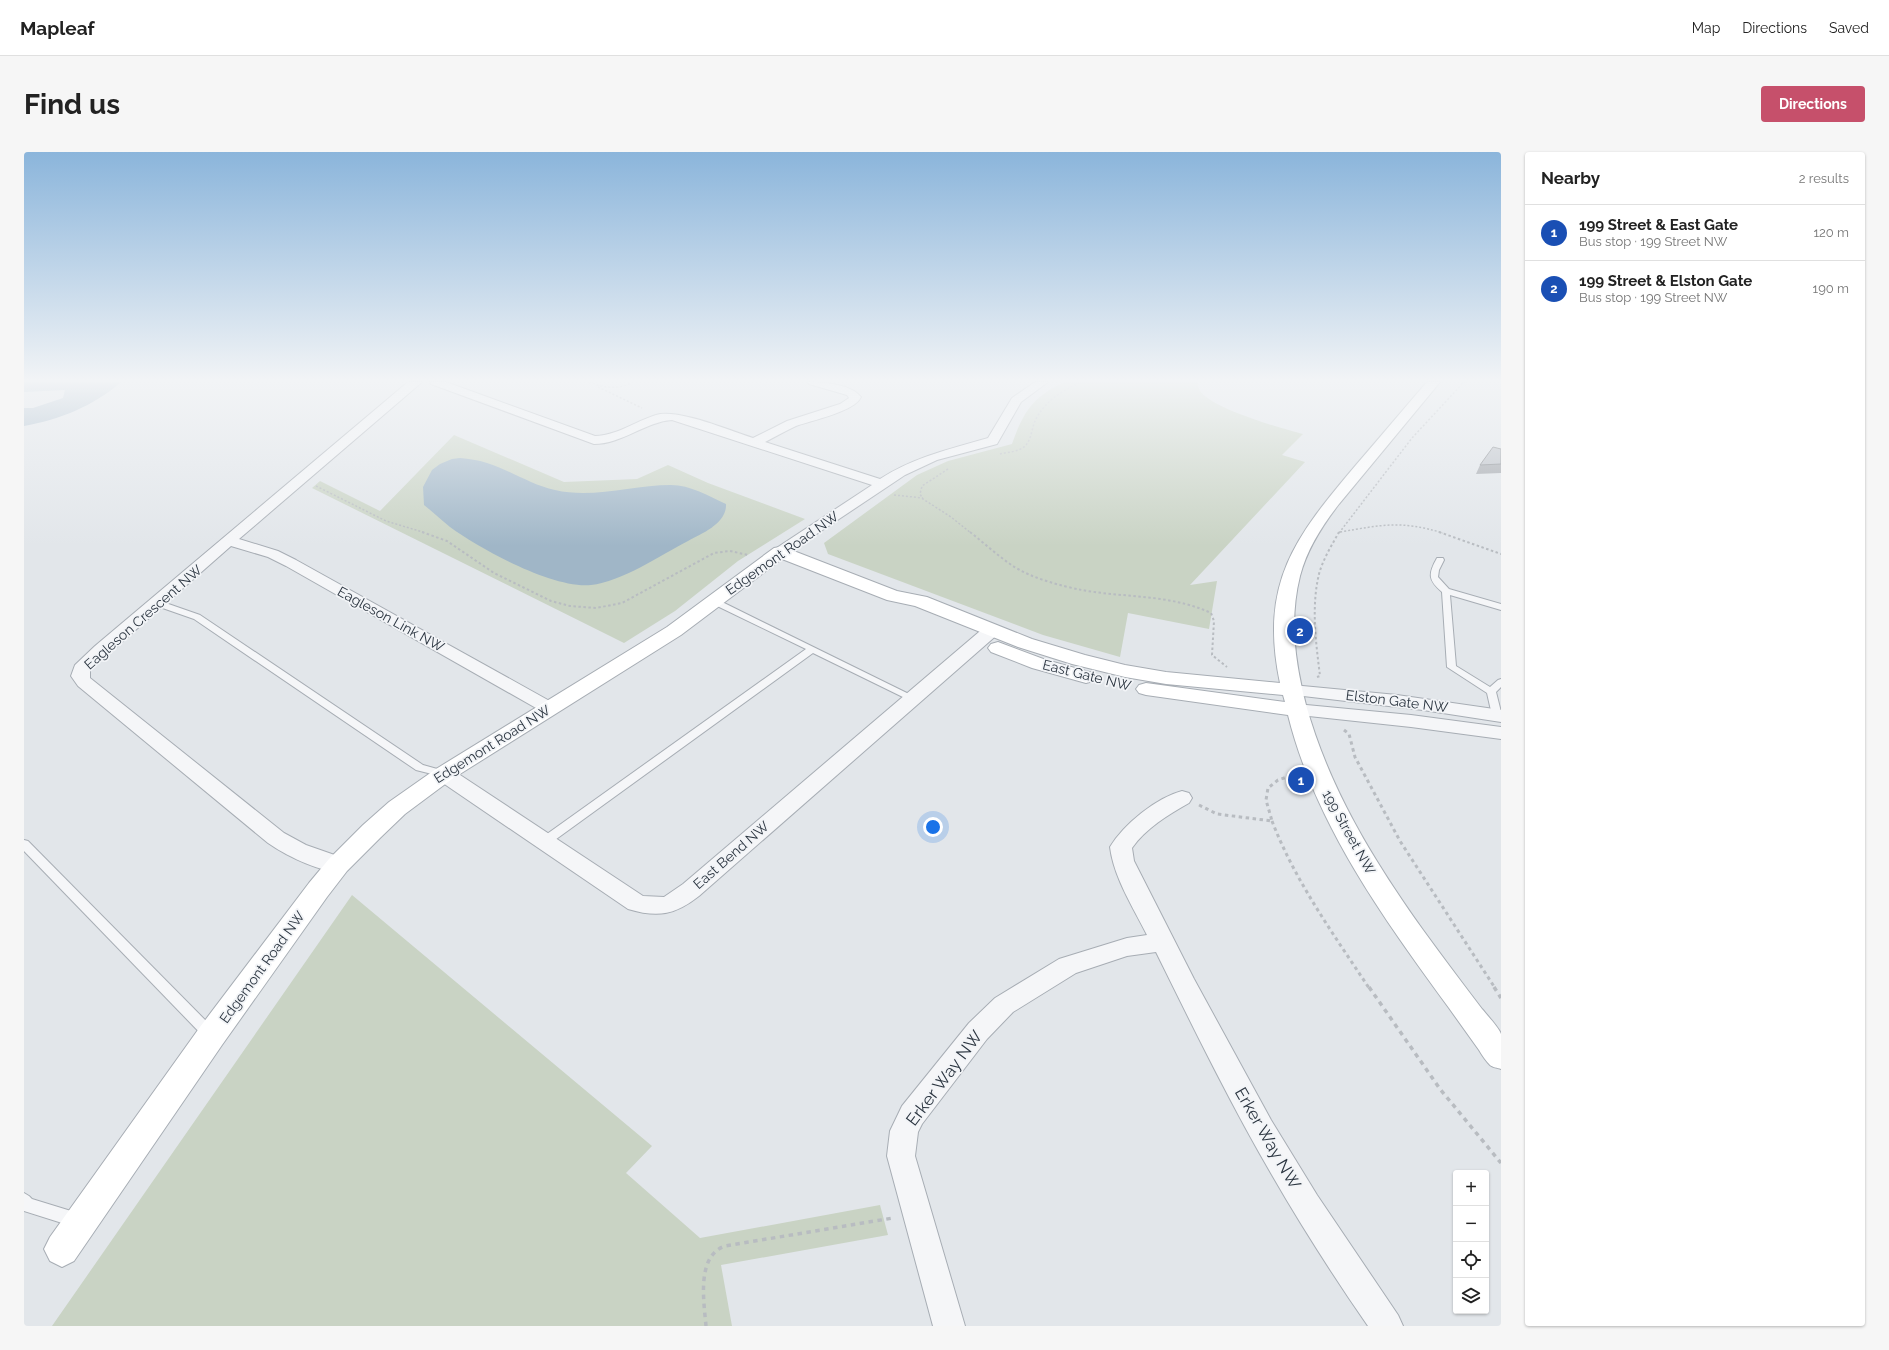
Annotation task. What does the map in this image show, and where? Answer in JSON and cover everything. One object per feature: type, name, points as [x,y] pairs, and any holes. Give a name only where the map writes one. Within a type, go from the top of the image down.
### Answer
[{"type":"street","name":"Eagleson Crescent NW","points":[[338,865],[306,855],[291,848],[276,838],[84,682],[80,676],[81,669],[351,437]]},
{"type":"street","points":[[585,437],[594,440],[613,437]]},
{"type":"street","points":[[739,437],[879,486]]},
{"type":"street","points":[[756,442],[766,437]]},
{"type":"street","name":"Edgemont Road NW","points":[[62,1249],[211,1036],[338,865],[397,808],[444,774],[674,631],[773,557],[906,469],[933,457],[993,440],[995,437]]},
{"type":"street","name":"199 Street NW","points":[[1388,437],[1325,512],[1306,540],[1297,559],[1287,594],[1283,631],[1289,679],[1315,769],[1360,856],[1437,970],[1501,1056]]},
{"type":"street","name":"Eagleson Link NW","points":[[230,542],[266,552],[291,563],[549,708]]},
{"type":"street","name":"East Gate NW","points":[[773,557],[893,596],[910,609],[986,635],[1039,664],[1111,683],[1186,696],[1294,700]]},
{"type":"street","name":"East Bend NW","points":[[444,774],[636,903],[652,908],[664,907],[678,900],[691,890],[986,635]]},
{"type":"street","name":"Elston Gate NW","points":[[1294,700],[1411,721],[1500,723]]},
{"type":"street","name":"Erker Way NW","points":[[1182,798],[1141,823],[1127,837],[1121,847],[1123,860],[1130,878],[1211,1036],[1282,1164],[1340,1258],[1387,1326]]},
{"type":"street","name":"Erker Way NW","points":[[949,1326],[901,1156],[904,1131],[912,1115],[978,1031],[1004,1005],[1068,966],[1127,947],[1163,942]]},
{"type":"lane","points":[[1440,560],[1433,573],[1435,581],[1446,591],[1501,607]]},
{"type":"lane","points":[[1446,591],[1452,667],[1491,692],[1500,723]]},
{"type":"lane","points":[[714,601],[912,698]]},
{"type":"lane","points":[[157,603],[197,617],[420,768],[444,774]]},
{"type":"lane","points":[[544,842],[812,649]]},
{"type":"lane","points":[[1491,692],[1501,682]]},
{"type":"lane","points":[[24,844],[211,1036]]},
{"type":"lane","points":[[24,1201],[27,1205],[81,1221]]},
{"type":"path","points":[[998,454],[1021,449],[1027,444],[1030,437]]},
{"type":"path","points":[[1315,678],[1320,676],[1315,633],[1318,581],[1323,564],[1339,532],[1413,437]]},
{"type":"path","points":[[954,466],[938,474],[922,486],[920,494],[923,498],[1014,567],[1047,581],[1083,590],[1135,595],[1200,608],[1211,613],[1214,621],[1212,655],[1228,667]]},
{"type":"path","points":[[302,479],[386,521],[436,536],[447,541],[494,573],[551,601],[570,606],[596,608],[622,603],[714,553],[730,551],[773,557]]},
{"type":"path","points":[[879,486],[892,494],[923,498]]},
{"type":"path","points":[[1339,532],[1404,524],[1432,530],[1501,554]]},
{"type":"path","points":[[1343,729],[1349,734],[1355,757],[1400,841],[1501,998]]},
{"type":"path","points":[[1287,777],[1273,782],[1268,789],[1265,801],[1282,847],[1323,917],[1386,1014],[1440,1089],[1501,1164]]},
{"type":"path","points":[[1182,798],[1217,814],[1272,821]]},
{"type":"path","points":[[706,1326],[704,1299],[706,1272],[710,1257],[717,1249],[725,1246],[917,1214]]},
{"type":"green space","points":[[452,437],[458,437],[564,482],[637,479],[668,465],[708,483],[805,519],[738,561],[675,611],[624,643],[312,488],[320,481],[380,511]]},
{"type":"green space","points":[[1015,437],[1300,437],[1282,455],[1305,462],[1190,585],[1217,581],[1209,629],[1128,613],[1120,657],[1043,635],[828,554],[824,543],[917,475],[948,461],[1012,444]]},
{"type":"green space","points":[[352,895],[652,1146],[626,1173],[700,1238],[880,1205],[888,1235],[721,1265],[732,1326],[52,1326]]},
{"type":"water","points":[[460,458],[487,463],[504,469],[537,485],[569,492],[584,493],[678,485],[699,492],[726,504],[725,511],[723,517],[707,531],[641,567],[603,583],[575,585],[557,581],[518,566],[479,546],[450,527],[424,505],[423,487],[432,470],[440,464],[452,459]]},
{"type":"building","points":[[1493,447],[1501,449],[1501,464],[1480,465]]},
{"type":"place","name":"199 Street & Elston Gate","points":[[1300,631]]},
{"type":"place","name":"199 Street & East Gate","points":[[1301,780]]}]
